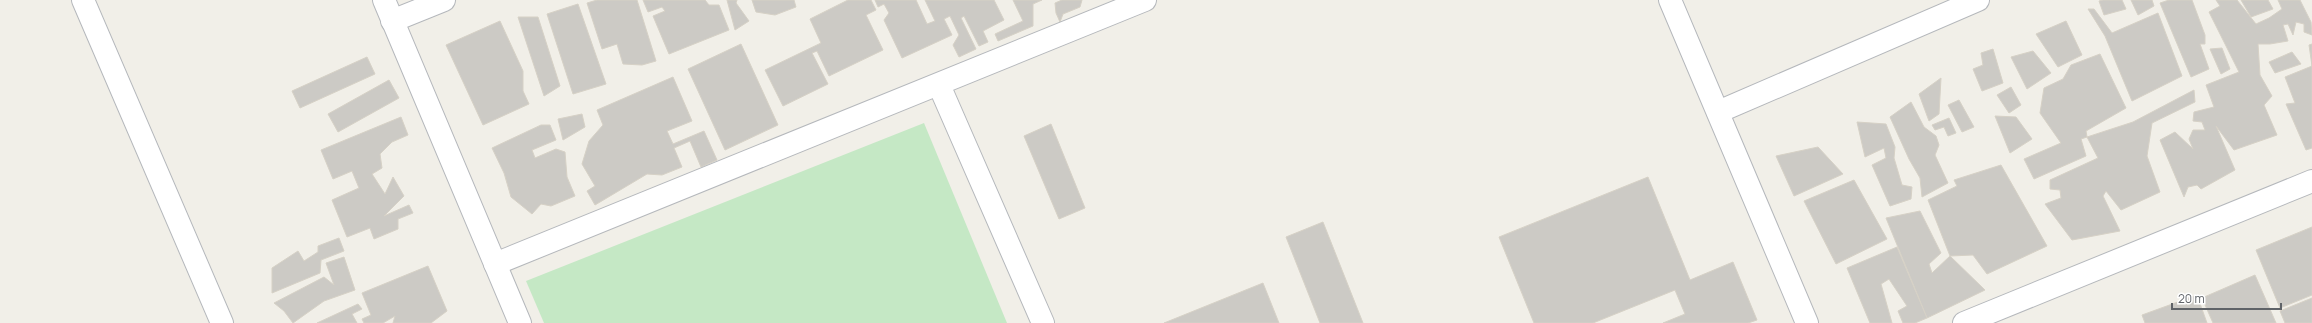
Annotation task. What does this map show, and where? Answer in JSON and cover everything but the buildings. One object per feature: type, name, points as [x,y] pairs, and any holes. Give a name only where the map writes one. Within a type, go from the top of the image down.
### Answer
[{"type":"street","points":[[83,0],[222,323]]},
{"type":"street","points":[[384,0],[520,323]]},
{"type":"street","points":[[392,21],[444,0]]},
{"type":"street","points":[[495,264],[939,85],[1145,0]]},
{"type":"street","points":[[1670,0],[1808,323]]},
{"type":"street","points":[[1718,112],[1975,1]]},
{"type":"street","points":[[939,85],[1043,323]]},
{"type":"street","points":[[1964,323],[2312,181]]},
{"type":"green space","points":[[924,123],[1007,323],[544,323],[526,281]]}]
